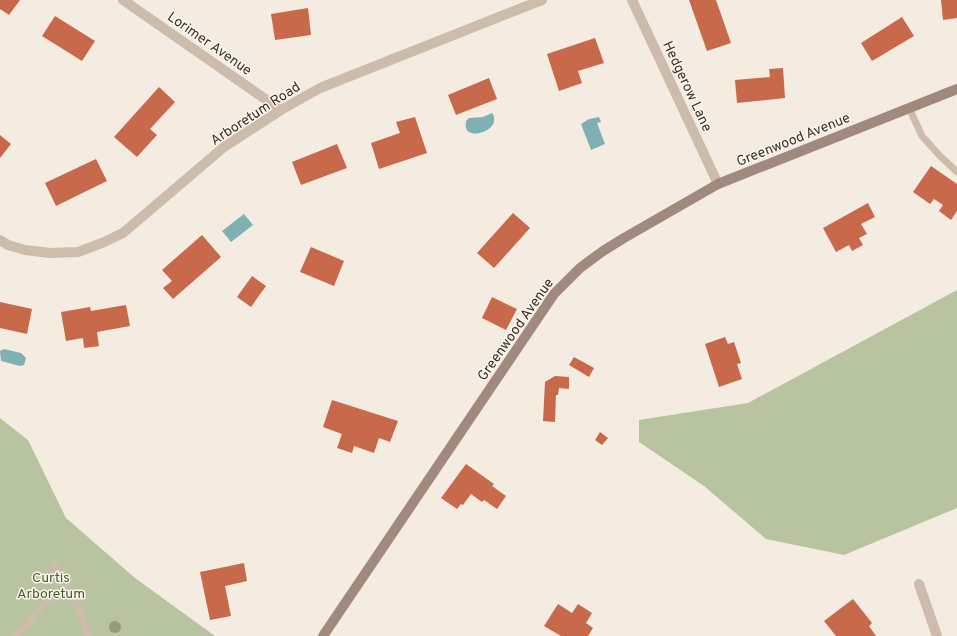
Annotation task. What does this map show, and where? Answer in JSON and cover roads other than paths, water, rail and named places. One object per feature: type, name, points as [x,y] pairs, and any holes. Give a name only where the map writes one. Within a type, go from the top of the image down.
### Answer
[{"type":"main road","name":"Greenwood Avenue","points":[[322,636],[554,294],[572,276],[602,251],[718,184],[957,89]]},
{"type":"street","name":"Lorimer Avenue","points":[[123,0],[281,110]]},
{"type":"street","name":"Arboretum Road","points":[[0,240],[8,245],[25,250],[50,253],[78,252],[102,244],[123,233],[224,147],[281,110],[320,88],[542,0]]},
{"type":"street","name":"Hedgerow Lane","points":[[632,0],[718,184]]},
{"type":"street","points":[[919,584],[937,636]]},
{"type":"lane","points":[[909,108],[922,136],[957,172]]},
{"type":"lane","points":[[55,565],[80,611],[88,636]]},
{"type":"lane","points":[[16,636],[46,602],[69,590]]},
{"type":"water","points":[[492,113],[494,119],[493,124],[485,131],[473,133],[469,132],[466,128],[466,121],[469,118],[483,117]]},
{"type":"water","points":[[599,117],[601,122],[597,123],[605,144],[591,150],[581,124],[589,119]]},
{"type":"water","points":[[244,214],[253,225],[231,242],[222,231]]},
{"type":"water","points":[[4,349],[21,353],[26,358],[24,365],[20,366],[1,361],[0,351]]},
{"type":"park label","name":"Curtis Arboretum","points":[[51,586]]}]
